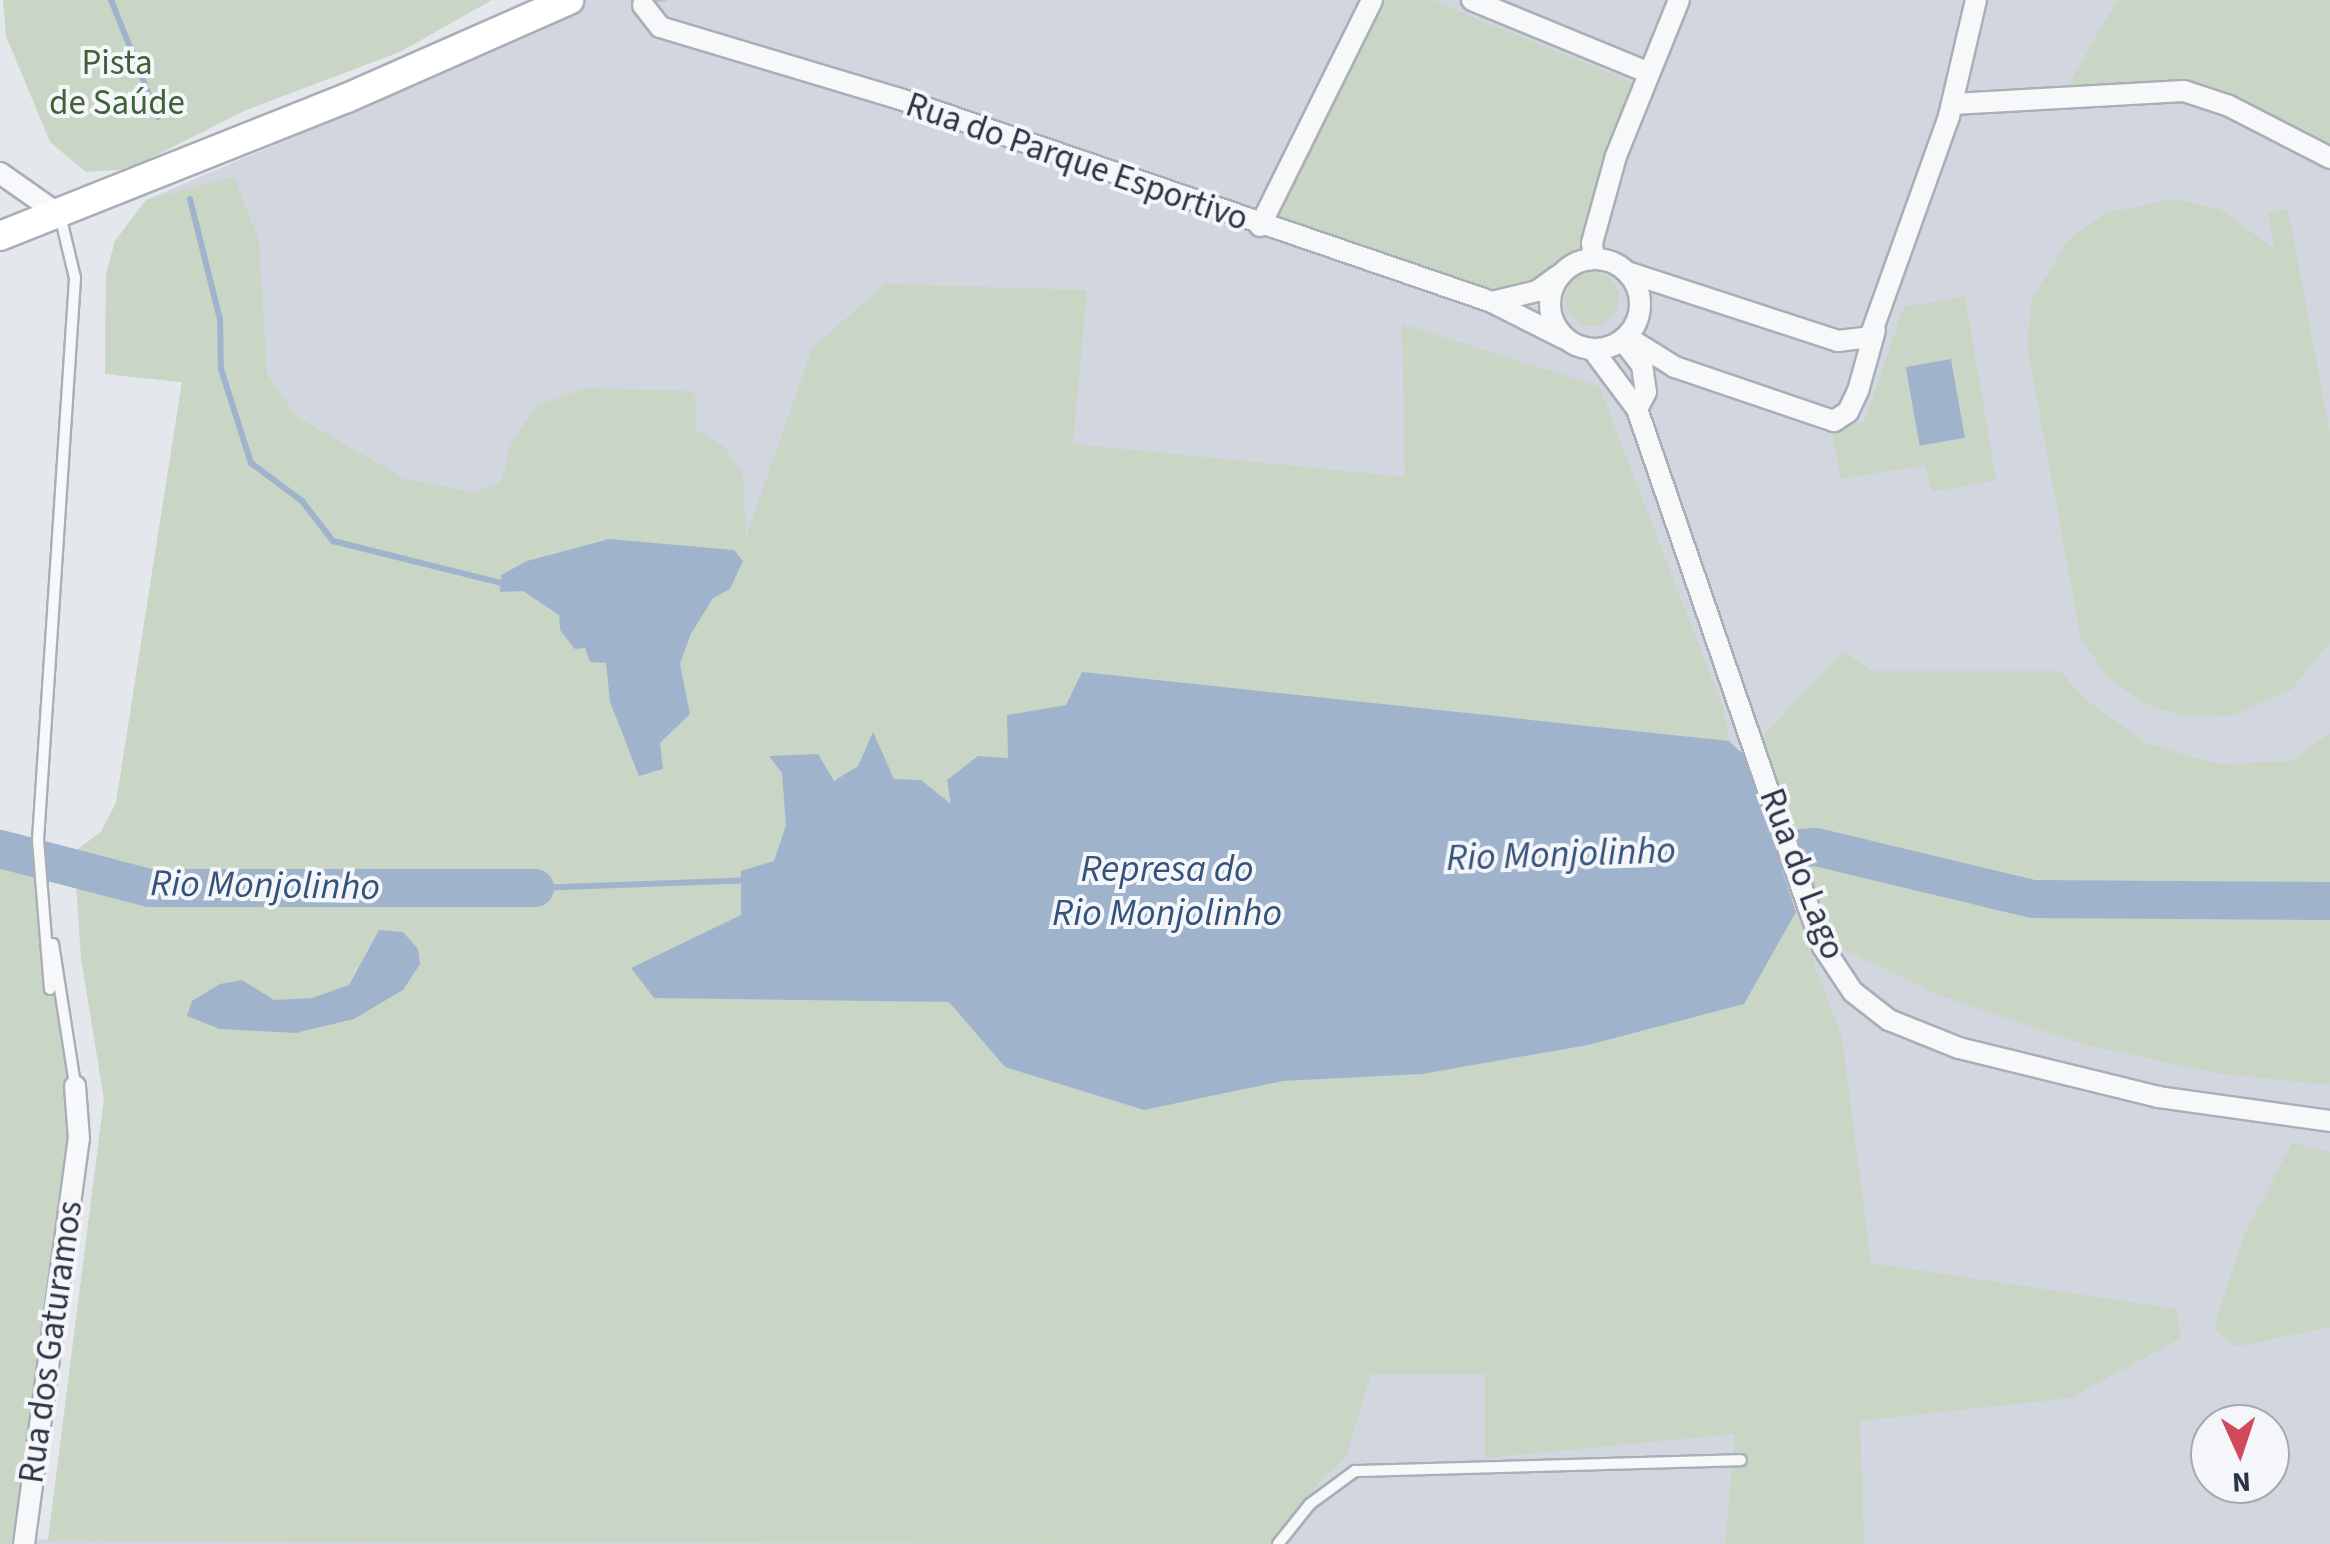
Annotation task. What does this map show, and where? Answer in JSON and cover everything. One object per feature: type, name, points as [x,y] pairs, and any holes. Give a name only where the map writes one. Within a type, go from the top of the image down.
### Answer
[{"type":"main road","points":[[517,21],[537,0]]},
{"type":"main road","points":[[0,236],[348,98],[569,0]]},
{"type":"street","points":[[1260,226],[1372,0]]},
{"type":"street","points":[[1472,0],[1650,73]]},
{"type":"street","points":[[1594,259],[1592,243],[1616,156],[1679,0]]},
{"type":"street","points":[[1625,339],[1675,367],[1834,421],[1848,412],[1953,104],[1976,0]]},
{"type":"street","name":"Rua do Parque Esportivo","points":[[650,4],[660,27],[897,98],[1260,226],[1492,302],[1563,338]]},
{"type":"street","points":[[1953,104],[2184,92],[2229,106],[2330,158]]},
{"type":"street","points":[[0,173],[60,215]]},
{"type":"street","points":[[1492,302],[1537,291],[1594,259],[1672,292],[1850,344],[1870,337],[1877,323]]},
{"type":"street","points":[[1558,276],[1549,301],[1563,338],[1593,350],[1625,339],[1641,304],[1626,272]]},
{"type":"street","points":[[1625,339],[1642,365],[1646,392],[1637,409]]},
{"type":"street","name":"Rua do Lago","points":[[1593,350],[1637,409],[1823,948],[1853,992],[1890,1020],[1942,1041],[2158,1097],[2330,1121]]},
{"type":"street","name":"Rua dos Gaturamos","points":[[24,1544],[79,1139],[75,1086]]},
{"type":"lane","points":[[60,215],[75,278],[38,840],[75,1086]]},
{"type":"lane","points":[[44,879],[50,989]]},
{"type":"lane","points":[[1278,1544],[1310,1504],[1355,1471],[1740,1460]]},
{"type":"shaded area","points":[[586,0],[2330,0],[2330,1544],[11,1544],[15,1536],[48,1540],[104,1099],[81,957],[74,852],[101,832],[116,803],[182,382],[105,374],[106,275],[115,241],[146,200],[545,29]]},
{"type":"green space","name":"Pista de Saúde","points":[[3,0],[492,0],[400,52],[246,110],[129,169],[86,172],[50,142],[6,36]]},
{"type":"green space","points":[[1387,0],[1431,0],[1637,84],[1588,241],[1560,280],[1500,299],[1266,223]]},
{"type":"green space","points":[[2117,0],[2330,0],[2330,158],[2184,91],[2062,96]]},
{"type":"green space","points":[[234,177],[259,241],[267,374],[297,417],[404,478],[474,493],[502,481],[510,446],[535,406],[586,388],[685,391],[695,394],[696,430],[725,447],[743,475],[746,537],[812,348],[885,284],[1087,290],[1073,444],[1405,477],[1402,324],[1599,386],[1723,708],[1729,741],[1082,672],[1066,705],[952,805],[921,780],[894,779],[873,733],[858,766],[834,781],[821,768],[770,756],[782,773],[786,825],[774,861],[741,915],[631,969],[863,1000],[950,1002],[1005,1067],[1144,1110],[1283,1081],[1422,1074],[1588,1045],[1743,1004],[1796,912],[1842,1038],[1871,1263],[2176,1309],[2181,1338],[2070,1398],[1860,1421],[1864,1544],[1725,1544],[1735,1434],[1485,1458],[1485,1374],[1371,1374],[1346,1457],[1320,1481],[1277,1544],[48,1541],[104,1099],[81,957],[74,852],[101,832],[116,803],[182,382],[105,374],[106,275],[115,241],[146,200]],"holes":[[[734,550],[743,561],[730,589],[713,598],[699,618],[680,664],[690,714],[660,743],[610,702],[606,663],[559,615],[523,591],[500,592],[501,575],[556,552]],[[357,965],[403,990],[354,1019],[296,1033],[220,1029],[220,984],[242,980],[274,1000],[312,998],[349,985]]]},
{"type":"green space","points":[[2173,199],[2219,209],[2274,248],[2268,212],[2288,209],[2330,434],[2330,642],[2292,689],[2231,716],[2186,717],[2143,703],[2107,676],[2081,639],[2027,345],[2032,299],[2068,240],[2105,213]]},
{"type":"green space","points":[[1592,272],[1611,280],[1619,299],[1611,318],[1592,326],[1573,318],[1565,299],[1573,280]]},
{"type":"green space","points":[[1965,296],[1996,480],[1931,492],[1926,465],[1841,479],[1831,429],[1864,422],[1904,307]]},
{"type":"green space","points":[[1843,651],[1872,671],[2060,671],[2085,699],[2146,743],[2218,764],[2292,761],[2330,733],[2330,1085],[2222,1074],[2085,1045],[1942,996],[1836,946],[1761,738]]},
{"type":"green space","points":[[0,865],[37,876],[84,1094],[11,1544],[0,1544]]},
{"type":"green space","points":[[2292,1143],[2330,1152],[2330,1327],[2235,1347],[2214,1328],[2243,1238]]},
{"type":"water","points":[[1951,359],[1965,438],[1920,446],[1906,367]]},
{"type":"water","points":[[609,539],[734,550],[743,561],[730,589],[713,598],[691,634],[680,664],[690,714],[660,743],[663,769],[639,776],[610,702],[606,663],[590,662],[585,648],[575,649],[560,630],[559,615],[523,591],[500,592],[501,575],[527,561]]},
{"type":"water","name":"Represa do Rio Monjolinho","points":[[1082,672],[1729,741],[1744,755],[1796,912],[1744,1004],[1588,1045],[1422,1074],[1283,1081],[1144,1110],[1005,1067],[949,1002],[654,998],[631,968],[741,915],[741,871],[774,861],[786,825],[782,773],[769,756],[818,754],[834,781],[858,766],[873,732],[894,779],[921,780],[951,804],[947,780],[978,756],[1008,758],[1007,715],[1066,705]]},
{"type":"water","points":[[379,930],[403,932],[418,949],[420,964],[403,990],[354,1019],[296,1033],[220,1029],[187,1016],[192,1001],[220,984],[242,980],[274,1000],[312,998],[349,985]]},
{"type":"waterway","points":[[111,0],[158,117]]},
{"type":"waterway","points":[[190,199],[220,319],[221,369],[251,463],[302,501],[333,541],[501,583]]},
{"type":"waterway","name":"Rio Monjolinho","points":[[1747,852],[1816,847],[2032,899],[2330,901]]},
{"type":"waterway","name":"Rio Monjolinho","points":[[0,849],[150,888],[535,888]]},
{"type":"waterway","points":[[535,888],[749,880]]}]
